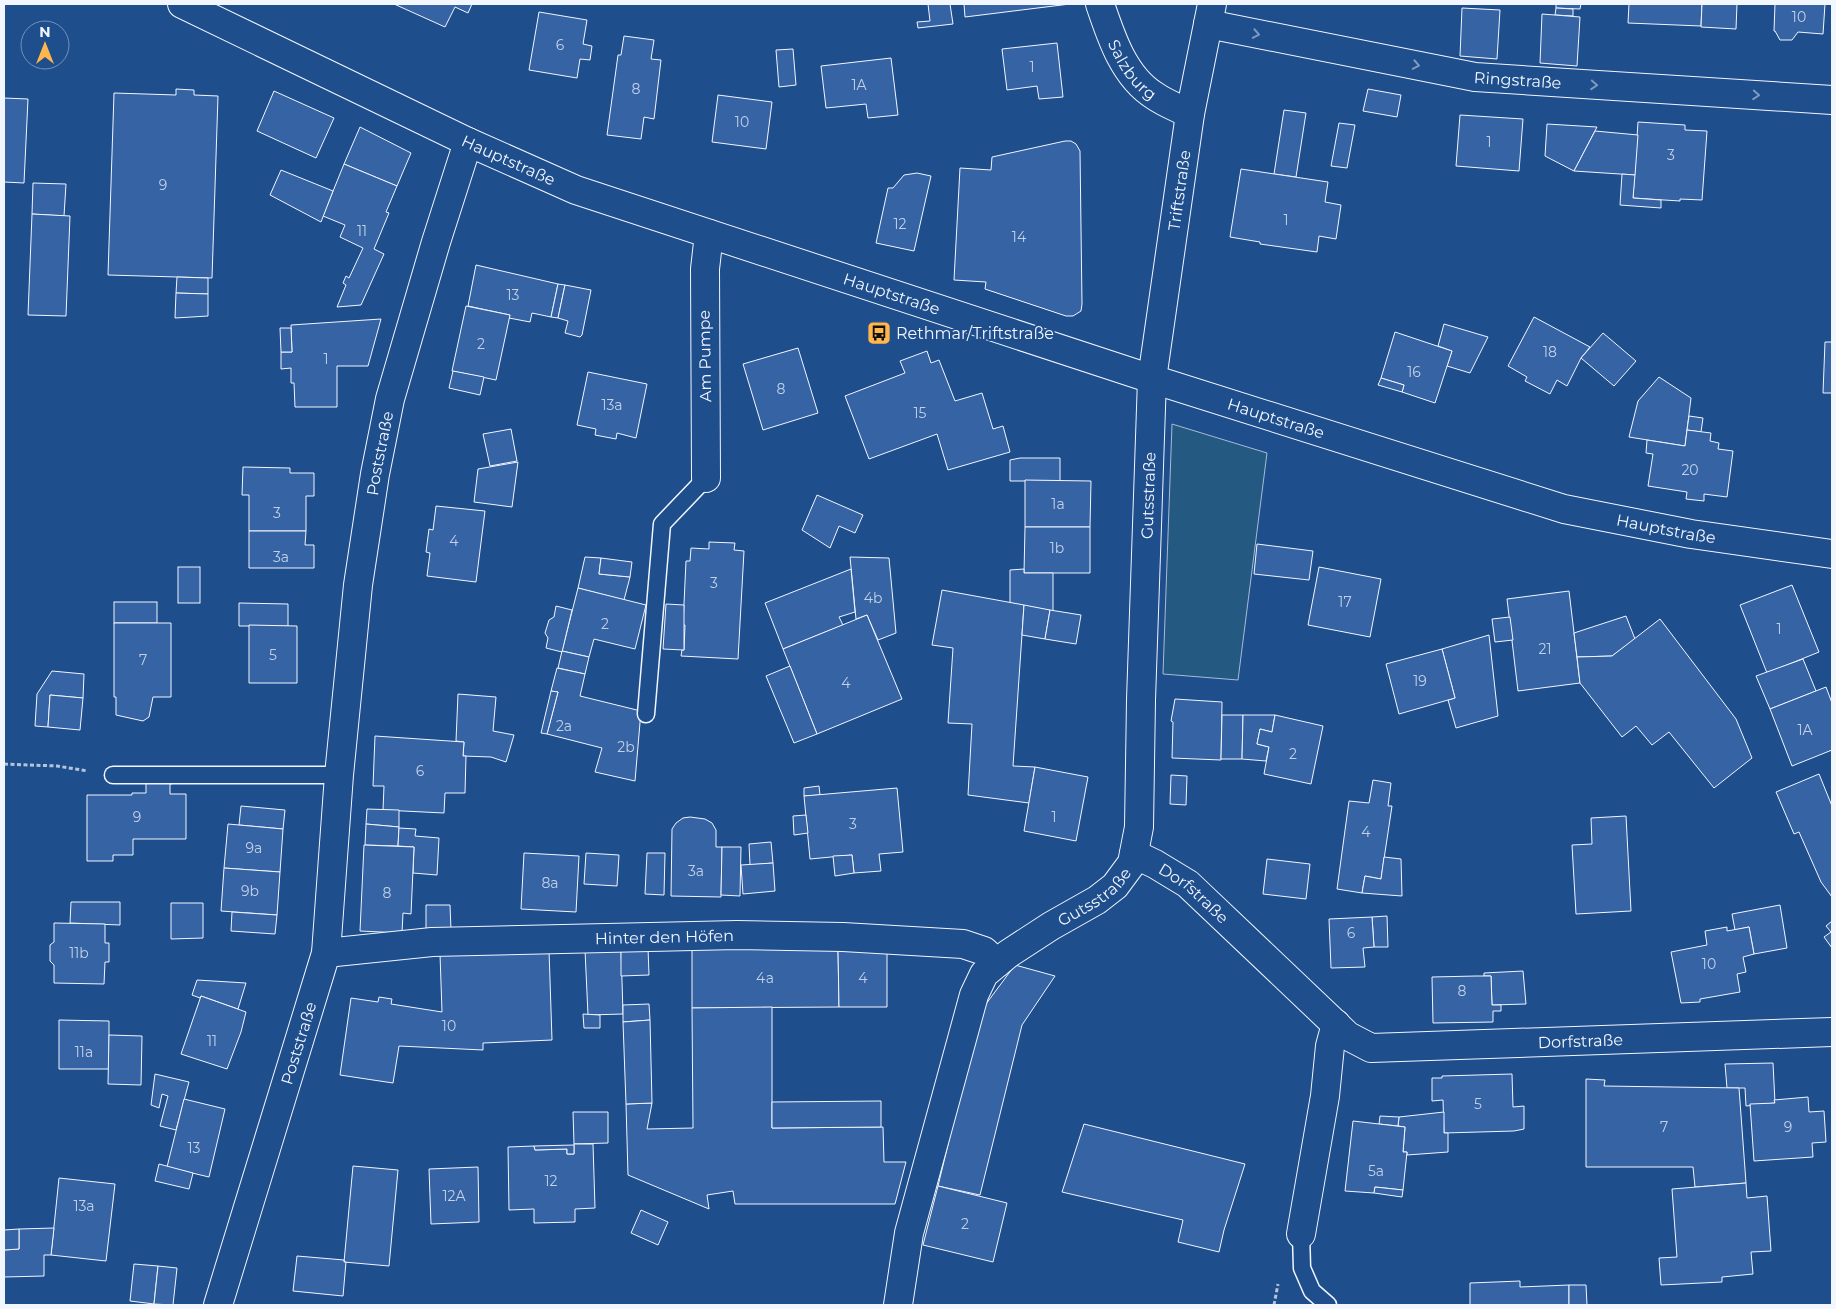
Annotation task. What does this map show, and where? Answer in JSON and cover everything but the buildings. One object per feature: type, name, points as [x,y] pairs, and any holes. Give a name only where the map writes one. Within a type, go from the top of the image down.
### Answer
[{"type":"street","name":"Hauptstraße","points":[[182,4],[468,142],[576,190],[1152,379],[1564,509],[1691,534],[1832,554]]},
{"type":"street","name":"Salzburg","points":[[1100,4],[1122,60],[1138,83],[1154,96],[1190,114]]},
{"type":"street","name":"Triftstraße","points":[[1152,379],[1190,114],[1210,14]]},
{"type":"street","name":"Ringstraße","points":[[1210,14],[1475,77],[1832,100]]},
{"type":"street","name":"Poststraße","points":[[218,1305],[326,953],[339,775],[358,585],[375,474],[390,399],[436,242],[468,142]]},
{"type":"street","name":"Am Pumpe","points":[[706,478],[704,270],[709,234]]},
{"type":"street","name":"Gutsstraße","points":[[898,1305],[909,1233],[974,995],[984,974],[1008,954],[1051,926],[1097,900],[1115,886],[1132,863],[1139,827],[1141,690],[1152,379]]},
{"type":"street","name":"Dorfstraße","points":[[1134,854],[1188,884],[1348,1036],[1371,1048],[1832,1032]]},
{"type":"street","name":"Hinter den Höfen","points":[[326,953],[432,942],[766,936],[843,937],[963,944],[984,951],[998,963]]},
{"type":"street","points":[[1301,1234],[1325,1096],[1330,1046],[1336,1024]]},
{"type":"lane","points":[[646,714],[662,524],[706,478]]},
{"type":"lane","points":[[113,775],[339,775]]},
{"type":"lane","points":[[1301,1234],[1302,1268],[1312,1291],[1328,1305]]},
{"type":"path","points":[[4,764],[57,766],[113,775]]},
{"type":"shaded area","points":[[1172,424],[1267,453],[1238,680],[1163,674]]},
{"type":"place","name":"Rethmar/Triftstraße","points":[[879,333]]}]
